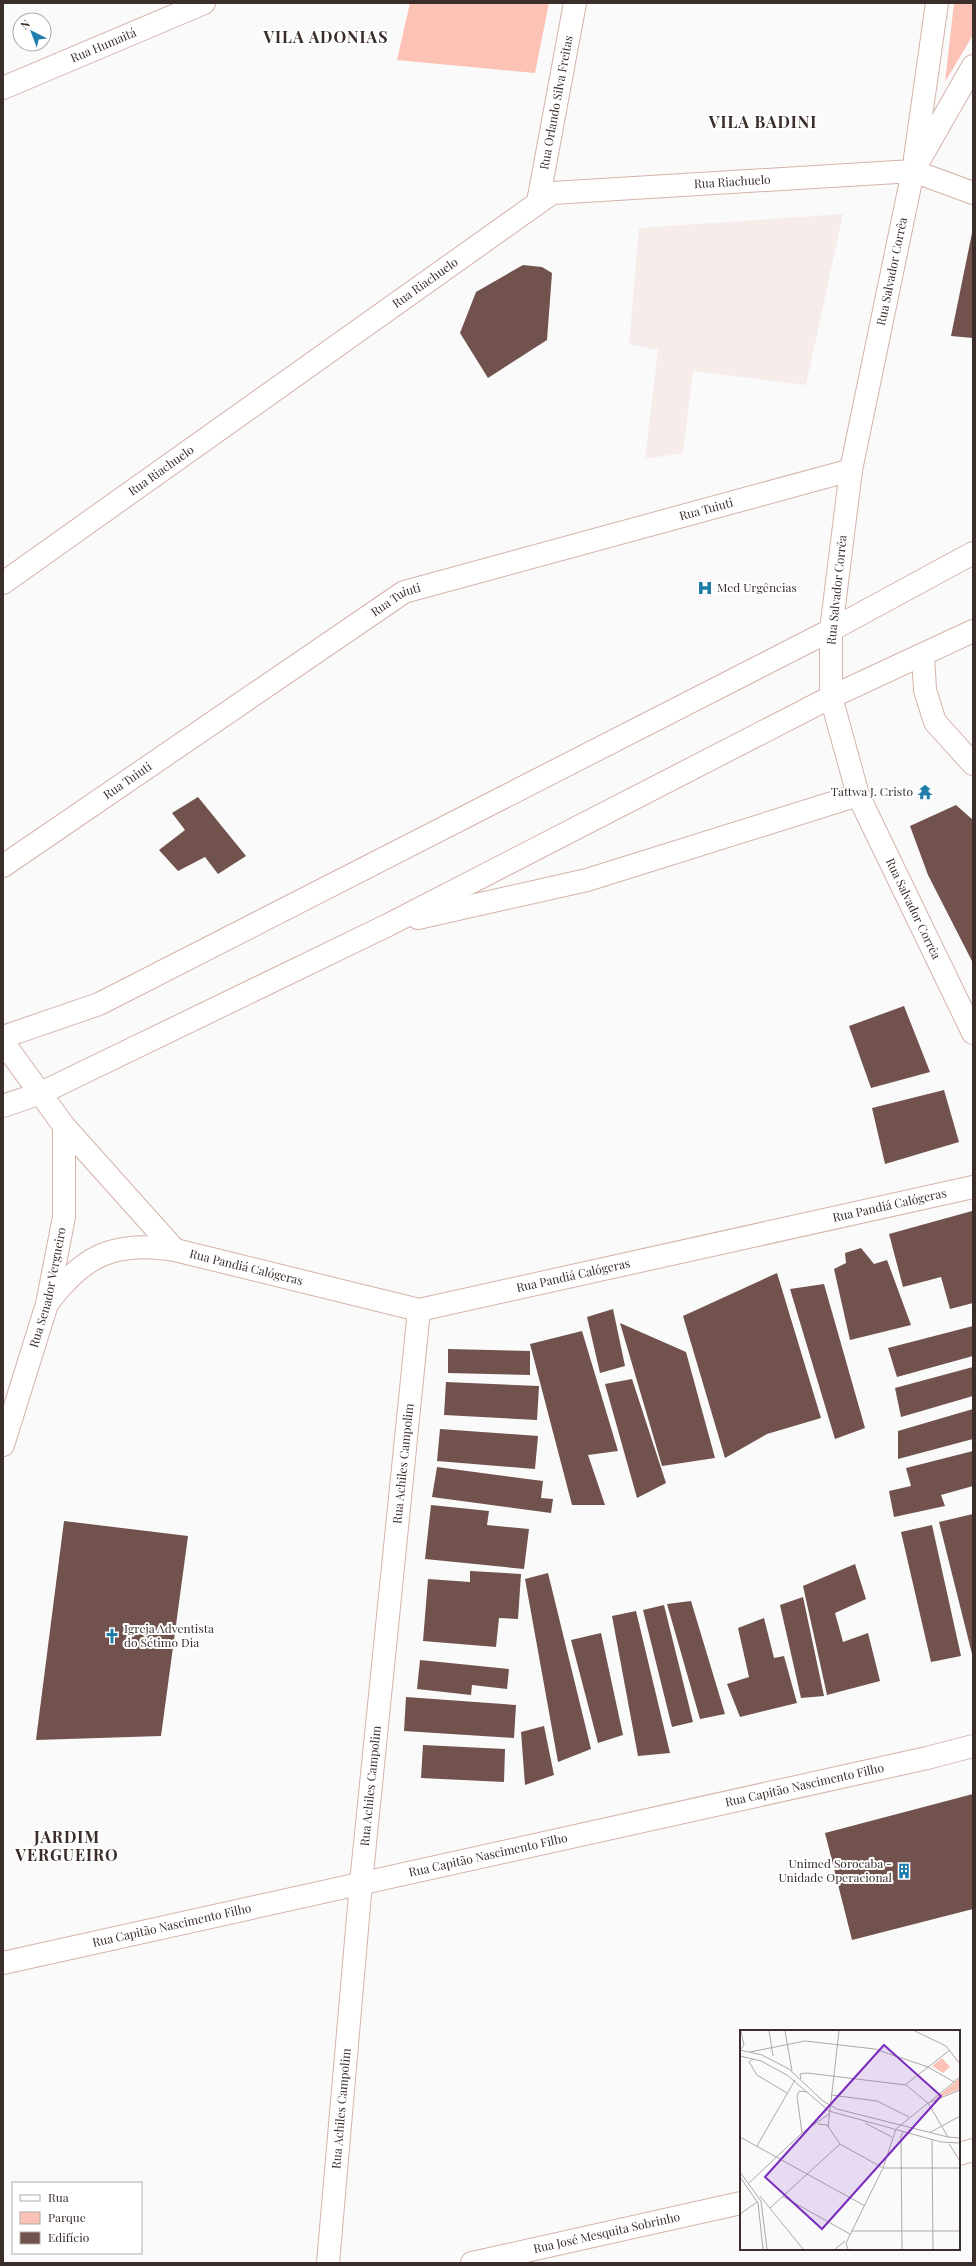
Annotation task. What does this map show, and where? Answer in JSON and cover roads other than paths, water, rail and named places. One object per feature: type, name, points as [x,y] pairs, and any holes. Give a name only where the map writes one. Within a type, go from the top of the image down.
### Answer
[{"type":"street","name":"Rua Humaitá","points":[[3,88],[204,3]]},
{"type":"street","name":"Rua Orlando Silva Freitas","points":[[538,202],[575,3]]},
{"type":"street","name":"Rua Salvador Corrêa","points":[[938,3],[913,171],[851,470],[831,630],[831,697],[858,795],[973,1033]]},
{"type":"street","name":"Rua Salvador Corrêa","points":[[913,171],[973,66]]},
{"type":"street","name":"Rua Riachuelo","points":[[3,583],[552,193],[560,191],[913,171]]},
{"type":"street","points":[[913,171],[973,193]]},
{"type":"street","name":"Rua Tuiuti","points":[[3,866],[404,592],[851,470]]},
{"type":"street","points":[[3,1037],[99,1004],[831,630],[973,553]]},
{"type":"street","points":[[3,1106],[41,1093],[388,925],[831,697],[923,656],[973,631]]},
{"type":"street","points":[[923,656],[925,690],[935,722],[973,764]]},
{"type":"street","points":[[388,925],[587,880],[858,795]]},
{"type":"street","name":"Rua Pandiá Calógeras","points":[[3,1042],[64,1126],[175,1250]]},
{"type":"street","name":"Rua Senador Vergueiro","points":[[3,1445],[47,1304],[64,1217],[64,1126]]},
{"type":"street","name":"Rua Pandiá Calógeras","points":[[47,1304],[67,1279],[100,1255],[142,1246],[175,1250],[419,1310],[973,1187]]},
{"type":"street","name":"Rua Achiles Campolim","points":[[328,2263],[361,1883],[419,1310]]},
{"type":"street","name":"Rua Capitão Nascimento Filho","points":[[3,1963],[927,1758],[973,1746]]},
{"type":"street","points":[[960,2154],[973,2150]]},
{"type":"street","name":"Rua José Mesquita Sobrinho","points":[[472,2263],[740,2202]]},
{"type":"place","name":"Med Urgências","points":[[705,588]]},
{"type":"place","name":"Tattwa J. Cristo","points":[[925,792]]},
{"type":"place","name":"Igreja Adventista do Sétimo Dia","points":[[112,1636]]},
{"type":"place","name":"Unimed Sorocaba - Unidade Operacional","points":[[904,1871]]},
{"type":"district","name":"VILA ADONIAS","points":[[326,37]]},
{"type":"district","name":"VILA BADINI","points":[[763,122]]},
{"type":"district","name":"JARDIM VERGUEIRO","points":[[67,1846]]}]
